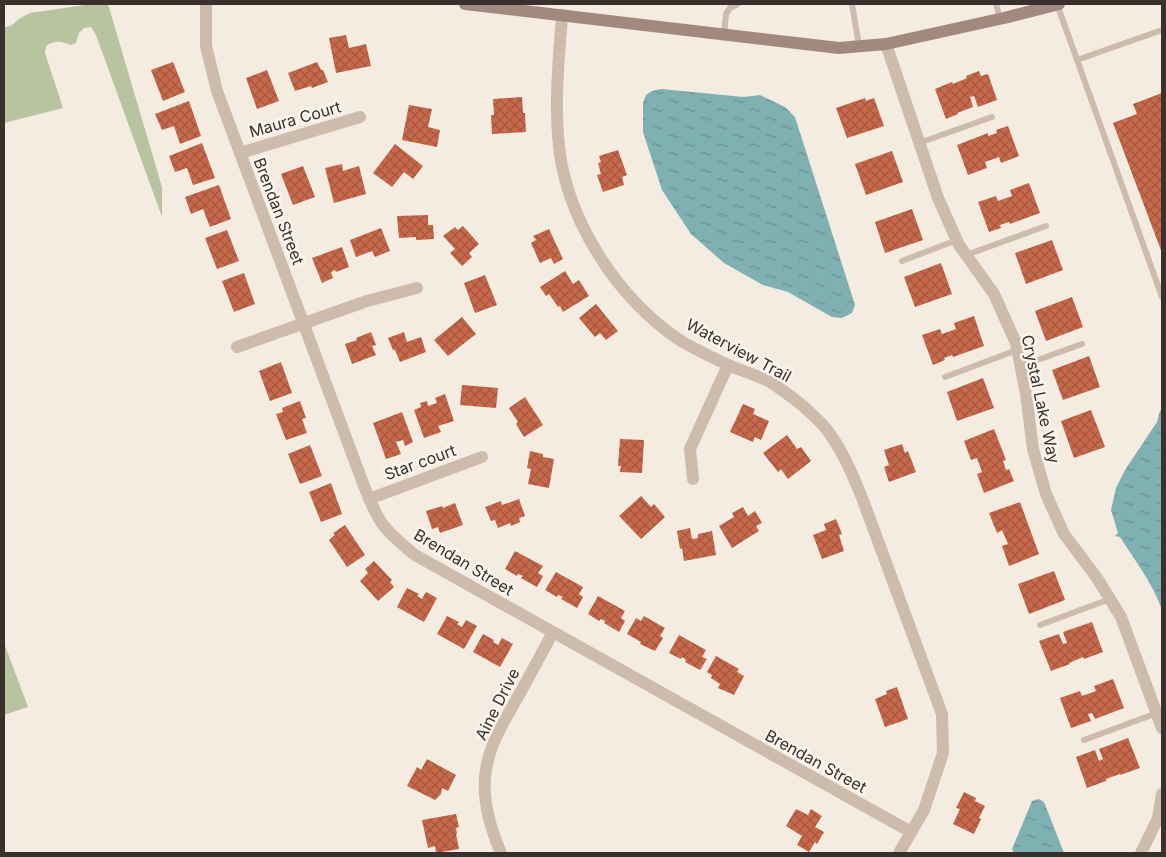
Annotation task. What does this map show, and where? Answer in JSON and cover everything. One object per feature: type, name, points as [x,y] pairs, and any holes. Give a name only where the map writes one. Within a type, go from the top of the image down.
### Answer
[{"type":"street","name":"Brendan Street","points":[[206,4],[206,46],[217,91],[369,499],[382,523],[392,535],[415,555],[911,832]]},
{"type":"street","points":[[465,4],[839,48],[886,44],[1058,4]]},
{"type":"street","name":"Waterview Trail","points":[[562,15],[556,98],[561,160],[581,224],[603,262],[624,290],[650,317],[682,341],[728,365],[770,382],[789,394],[812,414],[824,426],[836,444],[861,495],[942,714],[943,753],[924,810],[899,853]]},
{"type":"street","name":"Crystal Lake Way","points":[[886,44],[938,198],[957,240],[994,294],[1016,343],[1026,394],[1033,449],[1046,494],[1064,534],[1097,578],[1121,617],[1162,728]]},
{"type":"street","name":"Maura Court","points":[[240,152],[360,117]]},
{"type":"street","points":[[237,347],[367,301],[418,288]]},
{"type":"street","points":[[693,479],[690,450],[728,365]]},
{"type":"street","name":"Star court","points":[[369,499],[482,457]]},
{"type":"street","name":"Aine Drive","points":[[501,853],[492,830],[487,807],[486,768],[502,724],[554,632]]},
{"type":"street","points":[[1141,853],[1158,818],[1162,794]]},
{"type":"lane","points":[[724,35],[726,14],[730,8],[738,4]]},
{"type":"lane","points":[[852,4],[859,46]]},
{"type":"lane","points":[[996,4],[1000,18]]},
{"type":"lane","points":[[1058,4],[1162,297]]},
{"type":"lane","points":[[1077,60],[1162,30]]},
{"type":"lane","points":[[919,142],[992,117]]},
{"type":"lane","points":[[966,255],[1046,226]]},
{"type":"lane","points":[[902,261],[957,240]]},
{"type":"lane","points":[[1020,366],[1082,344]]},
{"type":"lane","points":[[945,377],[1017,350]]},
{"type":"lane","points":[[1040,625],[1110,599]]},
{"type":"lane","points":[[1084,740],[1156,713]]},
{"type":"green space","points":[[92,4],[108,4],[162,187],[162,217],[96,35],[91,27],[84,28],[79,33],[76,43],[71,45],[55,42],[46,46],[45,53],[63,108],[4,123],[4,28],[30,13]]},
{"type":"green space","points":[[4,643],[28,707],[4,715]]},
{"type":"water","points":[[661,89],[744,97],[760,95],[785,107],[795,117],[855,305],[852,313],[842,318],[832,317],[788,292],[763,285],[724,263],[691,234],[662,190],[643,132],[643,103],[646,95]]},
{"type":"water","points":[[1162,409],[1162,610],[1143,572],[1120,537],[1115,536],[1118,533],[1111,510],[1116,488],[1125,470],[1157,422]]},
{"type":"water","points":[[1039,799],[1044,802],[1064,853],[1014,853],[1012,849],[1032,801]]},
{"type":"building","points":[[346,35],[349,48],[366,44],[371,66],[336,73],[329,38]]},
{"type":"building","points":[[173,62],[185,92],[163,101],[151,70]]},
{"type":"building","points":[[317,62],[328,82],[312,88],[311,86],[295,91],[288,73]]},
{"type":"building","points":[[267,70],[279,101],[257,109],[246,78]]},
{"type":"building","points":[[979,71],[981,76],[988,74],[997,100],[978,107],[974,96],[970,97],[973,107],[946,119],[935,89],[952,82],[953,84]]},
{"type":"building","points":[[1162,93],[1162,253],[1113,123],[1137,114],[1133,104]]},
{"type":"building","points":[[522,97],[526,132],[492,134],[491,115],[494,115],[493,99]]},
{"type":"building","points":[[865,98],[866,101],[874,98],[884,126],[847,138],[836,108]]},
{"type":"building","points":[[189,101],[201,136],[180,144],[174,126],[162,130],[155,114]]},
{"type":"building","points":[[409,105],[432,109],[428,127],[440,130],[437,147],[402,140]]},
{"type":"building","points":[[1008,126],[1019,156],[1001,163],[999,157],[985,162],[987,168],[968,175],[957,145],[988,133],[988,136],[997,133],[996,130]]},
{"type":"building","points":[[202,143],[215,178],[193,185],[187,168],[175,172],[169,156]]},
{"type":"building","points":[[395,144],[423,166],[413,179],[404,172],[392,187],[373,173]]},
{"type":"building","points":[[618,150],[627,175],[622,177],[624,185],[603,192],[597,175],[601,174],[598,163],[601,162],[599,156]]},
{"type":"building","points":[[892,151],[903,182],[866,195],[855,164]]},
{"type":"building","points":[[342,164],[343,171],[359,166],[366,194],[334,203],[325,168]]},
{"type":"building","points":[[303,166],[315,197],[293,205],[281,174]]},
{"type":"building","points":[[1029,183],[1040,213],[1010,224],[1009,222],[1000,225],[1001,228],[989,232],[978,202],[996,196],[998,201],[1012,196],[1010,190]]},
{"type":"building","points":[[219,185],[231,219],[210,227],[203,209],[191,214],[185,197]]},
{"type":"building","points":[[912,209],[923,240],[885,253],[875,222]]},
{"type":"building","points":[[428,215],[428,225],[433,225],[434,239],[416,240],[416,237],[399,238],[397,216]]},
{"type":"building","points":[[463,226],[479,244],[469,253],[472,257],[462,266],[450,253],[455,249],[443,236],[455,227],[458,230]]},
{"type":"building","points":[[381,228],[390,251],[375,257],[372,251],[356,257],[350,240]]},
{"type":"building","points":[[549,229],[563,259],[554,264],[551,258],[540,263],[531,243],[536,240],[533,236]]},
{"type":"building","points":[[227,230],[239,261],[217,269],[205,238]]},
{"type":"building","points":[[1052,240],[1063,270],[1026,284],[1015,253]]},
{"type":"building","points":[[342,247],[349,267],[331,272],[333,278],[322,283],[312,258]]},
{"type":"building","points":[[941,263],[952,294],[915,307],[904,277]]},
{"type":"building","points":[[565,271],[573,284],[579,280],[589,296],[563,312],[549,294],[546,296],[540,287]]},
{"type":"building","points":[[244,273],[255,304],[234,312],[222,281]]},
{"type":"building","points":[[485,275],[497,305],[475,313],[464,283]]},
{"type":"building","points":[[1072,297],[1083,327],[1046,341],[1035,311]]},
{"type":"building","points":[[596,304],[618,331],[606,340],[600,333],[595,337],[579,318]]},
{"type":"building","points":[[974,316],[984,346],[953,357],[952,355],[933,365],[922,335],[940,329],[942,334],[956,329],[954,323]]},
{"type":"building","points":[[462,317],[476,334],[448,356],[434,340]]},
{"type":"building","points":[[371,332],[376,345],[372,346],[376,355],[352,364],[345,344]]},
{"type":"building","points":[[404,332],[407,342],[421,337],[426,352],[400,362],[388,338]]},
{"type":"building","points":[[1089,356],[1100,387],[1063,400],[1052,370]]},
{"type":"building","points":[[281,362],[292,393],[270,401],[259,371]]},
{"type":"building","points":[[983,378],[994,408],[957,421],[947,392]]},
{"type":"building","points":[[462,385],[498,388],[496,408],[460,405]]},
{"type":"building","points":[[445,394],[454,421],[438,426],[441,432],[424,438],[414,410],[421,407],[420,403],[427,401],[428,406],[437,403],[435,398]]},
{"type":"building","points":[[525,397],[543,425],[524,437],[516,424],[518,422],[509,408]]},
{"type":"building","points":[[300,401],[306,418],[302,419],[307,433],[286,440],[276,414],[283,412],[282,408]]},
{"type":"building","points":[[743,404],[755,409],[753,414],[769,421],[761,440],[755,437],[753,442],[730,432]]},
{"type":"building","points":[[1091,410],[1105,447],[1074,458],[1061,421]]},
{"type":"building","points":[[402,412],[413,442],[405,446],[403,440],[396,442],[401,454],[386,459],[373,423]]},
{"type":"building","points":[[994,429],[1006,460],[1003,461],[1006,470],[1009,469],[1014,481],[984,493],[977,474],[982,472],[977,458],[971,460],[964,441]]},
{"type":"building","points":[[787,435],[797,449],[801,447],[811,461],[788,479],[781,469],[778,472],[763,453]]},
{"type":"building","points":[[620,439],[644,440],[642,473],[620,472],[621,466],[618,466]]},
{"type":"building","points":[[902,444],[905,453],[908,451],[916,472],[889,482],[884,467],[889,465],[884,450]]},
{"type":"building","points":[[310,445],[322,476],[300,484],[288,454]]},
{"type":"building","points":[[530,451],[543,454],[543,457],[554,459],[549,488],[528,484],[531,469],[527,468]]},
{"type":"building","points":[[331,483],[342,514],[321,522],[309,492]]},
{"type":"building","points":[[641,496],[651,507],[654,504],[665,517],[641,539],[619,516]]},
{"type":"building","points":[[519,499],[525,516],[519,518],[520,522],[511,526],[510,523],[498,528],[495,520],[491,521],[485,507],[501,501],[502,505]]},
{"type":"building","points":[[1020,502],[1039,554],[1009,566],[1002,546],[1008,544],[1002,530],[997,533],[989,513]]},
{"type":"building","points":[[455,503],[463,525],[440,533],[438,527],[432,529],[426,511],[442,506],[443,508]]},
{"type":"building","points":[[743,507],[748,516],[755,511],[762,523],[756,526],[759,531],[732,548],[719,526],[734,517],[732,513]]},
{"type":"building","points":[[836,519],[842,534],[839,535],[844,551],[822,559],[813,535],[826,530],[824,524]]},
{"type":"building","points":[[345,525],[365,555],[347,567],[329,540],[335,535],[333,533]]},
{"type":"building","points":[[690,528],[692,539],[698,538],[698,534],[712,531],[716,555],[684,561],[677,531]]},
{"type":"building","points":[[515,551],[543,566],[538,573],[543,576],[537,587],[521,578],[523,576],[518,574],[517,576],[505,569]]},
{"type":"building","points":[[374,561],[392,580],[390,582],[394,587],[378,601],[360,581],[368,573],[365,569]]},
{"type":"building","points":[[1054,571],[1065,600],[1029,614],[1018,584]]},
{"type":"building","points":[[556,572],[583,587],[579,594],[583,597],[577,608],[561,599],[563,597],[558,595],[557,597],[545,590]]},
{"type":"building","points":[[407,588],[419,594],[417,596],[422,599],[426,592],[437,598],[424,622],[397,607]]},
{"type":"building","points":[[598,596],[625,611],[621,618],[625,621],[619,632],[604,623],[605,621],[601,619],[599,621],[588,614]]},
{"type":"building","points":[[447,616],[459,622],[457,624],[462,627],[466,620],[477,626],[464,649],[437,634]]},
{"type":"building","points":[[644,616],[665,628],[660,636],[663,638],[655,651],[640,644],[641,642],[627,634],[636,618],[641,621]]},
{"type":"building","points":[[1092,622],[1103,652],[1084,659],[1083,657],[1051,671],[1039,641],[1059,634],[1063,644],[1067,643],[1063,632]]},
{"type":"building","points":[[483,634],[494,640],[493,642],[498,645],[502,638],[513,644],[500,667],[473,652]]},
{"type":"building","points":[[679,635],[706,650],[702,657],[707,659],[700,670],[685,662],[686,660],[682,657],[681,659],[669,653]]},
{"type":"building","points":[[716,656],[739,669],[737,672],[744,676],[734,695],[718,688],[720,684],[711,678],[712,675],[707,672]]},
{"type":"building","points":[[1113,679],[1124,708],[1095,719],[1092,713],[1088,714],[1091,721],[1071,728],[1060,698],[1080,691],[1082,696],[1096,691],[1094,686]]},
{"type":"building","points":[[897,687],[908,719],[885,727],[875,699],[887,694],[886,691]]},
{"type":"building","points":[[1128,738],[1140,768],[1106,779],[1106,781],[1087,788],[1076,757],[1095,750],[1099,761],[1103,759],[1099,749]]},
{"type":"building","points":[[427,759],[456,775],[448,791],[442,788],[441,794],[435,800],[407,786],[417,767],[421,770]]},
{"type":"building","points":[[964,792],[976,798],[975,801],[985,806],[974,834],[953,824],[960,809],[956,808]]},
{"type":"building","points":[[796,809],[808,815],[811,809],[822,816],[815,827],[824,832],[817,844],[815,842],[809,852],[797,845],[802,836],[786,826]]},
{"type":"building","points":[[456,814],[459,827],[456,828],[456,834],[459,849],[436,853],[435,846],[428,848],[422,820]]}]
